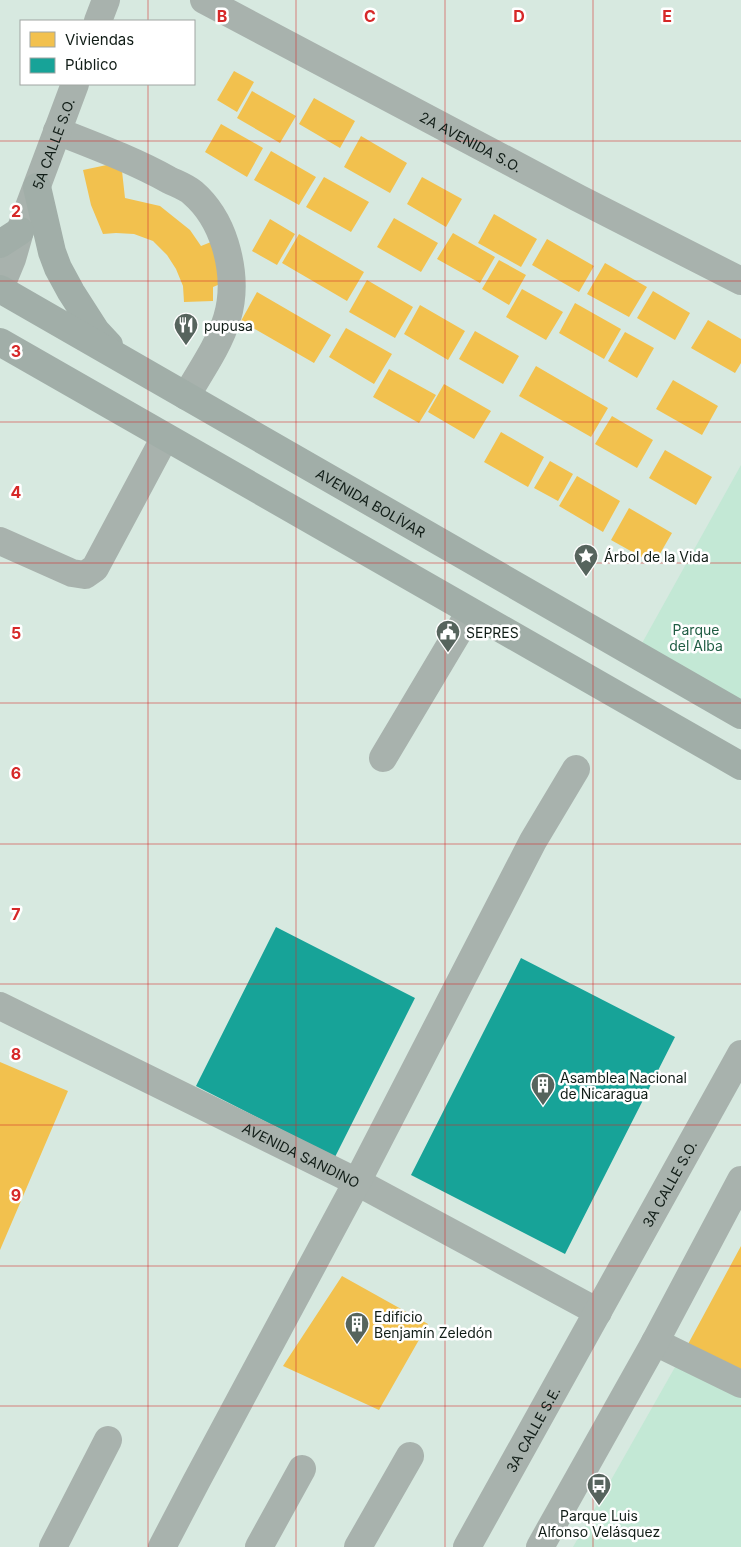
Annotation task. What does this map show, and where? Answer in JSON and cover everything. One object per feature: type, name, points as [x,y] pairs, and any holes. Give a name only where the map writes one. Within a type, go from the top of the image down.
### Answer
[{"type":"highway","points":[[37,187],[46,229],[58,268],[96,332],[124,360]]},
{"type":"highway","name":"AVENIDA BOLÍVAR","points":[[0,289],[741,715]]},
{"type":"highway","points":[[0,342],[741,766]]},
{"type":"highway","points":[[618,696],[741,781]]},
{"type":"street","points":[[98,20],[106,0]]},
{"type":"street","name":"2A AVENIDA S.O.","points":[[204,0],[578,198],[741,281]]},
{"type":"street","name":"5A CALLE S.O.","points":[[0,289],[12,259],[10,238],[37,187],[75,85]]},
{"type":"street","points":[[57,131],[143,166],[192,192],[208,209],[221,231],[230,260],[233,280],[231,304],[219,340],[186,396]]},
{"type":"street","points":[[0,541],[72,573],[85,575],[96,568],[165,437]]},
{"type":"street","points":[[383,758],[470,612]]},
{"type":"street","points":[[162,1547],[357,1182],[533,841],[576,769]]},
{"type":"street","name":"AVENIDA SANDINO","points":[[0,1006],[357,1182],[598,1312]]},
{"type":"street","name":"3A CALLE S.O.","points":[[598,1312],[741,1054]]},
{"type":"street","points":[[540,1547],[655,1342],[741,1180]]},
{"type":"street","name":"3A CALLE S.E.","points":[[467,1547],[598,1312]]},
{"type":"street","points":[[655,1342],[741,1384]]},
{"type":"street","points":[[53,1547],[108,1440]]},
{"type":"street","points":[[358,1547],[410,1456]]},
{"type":"street","points":[[259,1547],[302,1470]]},
{"type":"green space","name":"Parque del Alba","points":[[741,465],[741,715],[636,654]]},
{"type":"green space","points":[[687,1346],[741,1372],[741,1547],[573,1547]]},
{"type":"building: Viviendas","points":[[234,71],[254,82],[237,112],[217,100]]},
{"type":"building: Viviendas","points":[[252,91],[296,116],[280,143],[237,118]]},
{"type":"building: Viviendas","points":[[314,98],[355,121],[340,148],[299,124]]},
{"type":"building: Viviendas","points":[[221,124],[263,148],[247,177],[205,152]]},
{"type":"building: Viviendas","points":[[361,136],[407,163],[390,193],[344,167]]},
{"type":"building: Viviendas","points":[[271,151],[316,177],[299,205],[254,180]]},
{"type":"building: Viviendas","points":[[121,162],[125,198],[160,206],[190,230],[201,246],[211,242],[225,282],[213,287],[213,301],[184,302],[183,286],[176,269],[167,255],[153,241],[134,234],[103,234],[91,205],[83,170]]},
{"type":"building: Viviendas","points":[[324,177],[369,202],[351,232],[306,207]]},
{"type":"building: Viviendas","points":[[422,177],[462,199],[446,227],[407,204]]},
{"type":"building: Viviendas","points":[[494,214],[537,239],[521,267],[478,243]]},
{"type":"building: Viviendas","points":[[394,218],[438,243],[421,272],[377,247]]},
{"type":"building: Viviendas","points":[[270,219],[295,234],[277,265],[252,251]]},
{"type":"building: Viviendas","points":[[453,233],[495,257],[480,283],[437,259]]},
{"type":"building: Viviendas","points":[[299,234],[364,272],[347,301],[282,263]]},
{"type":"building: Viviendas","points":[[547,239],[594,266],[579,292],[532,265]]},
{"type":"building: Viviendas","points":[[499,260],[526,275],[509,305],[482,289]]},
{"type":"building: Viviendas","points":[[605,263],[647,287],[629,317],[587,294]]},
{"type":"building: Viviendas","points":[[367,280],[413,307],[395,338],[349,312]]},
{"type":"building: Viviendas","points":[[522,289],[563,312],[546,340],[506,317]]},
{"type":"building: Viviendas","points":[[653,291],[690,313],[675,340],[637,318]]},
{"type":"building: Viviendas","points":[[257,292],[331,335],[314,363],[241,321]]},
{"type":"building: Viviendas","points":[[575,303],[621,329],[604,359],[559,333]]},
{"type":"building: Viviendas","points":[[420,305],[465,331],[448,360],[404,334]]},
{"type":"building: Viviendas","points":[[708,320],[741,339],[741,363],[735,373],[691,348]]},
{"type":"building: Viviendas","points":[[346,328],[392,354],[374,384],[329,357]]},
{"type":"building: Viviendas","points":[[475,331],[519,356],[503,384],[459,359]]},
{"type":"building: Viviendas","points":[[625,332],[654,348],[637,378],[608,361]]},
{"type":"building: Viviendas","points":[[536,366],[608,408],[591,437],[519,396]]},
{"type":"building: Viviendas","points":[[389,369],[436,395],[419,423],[373,397]]},
{"type":"building: Viviendas","points":[[673,380],[718,406],[702,435],[656,409]]},
{"type":"building: Viviendas","points":[[444,384],[491,411],[474,439],[428,412]]},
{"type":"building: Viviendas","points":[[612,416],[653,440],[637,468],[595,444]]},
{"type":"building: Viviendas","points":[[501,432],[544,457],[528,487],[484,462]]},
{"type":"building: Viviendas","points":[[665,450],[712,477],[696,505],[649,478]]},
{"type":"building: Viviendas","points":[[550,461],[573,474],[558,501],[534,488]]},
{"type":"building: Viviendas","points":[[577,476],[620,501],[603,532],[559,506]]},
{"type":"building: Viviendas","points":[[629,508],[672,533],[654,564],[611,540]]},
{"type":"building: Viviendas","points":[[0,1062],[68,1091],[0,1250]]},
{"type":"building: Viviendas","points":[[741,1246],[741,1372],[687,1346]]},
{"type":"building: Viviendas","name":"Edificio Benjamín Zeledón","points":[[342,1276],[428,1324],[379,1410],[283,1366]]},
{"type":"building: Público","points":[[276,927],[415,998],[335,1157],[196,1086]]},
{"type":"building: Público","name":"Asamblea Nacional de Nicaragua","points":[[521,958],[675,1037],[565,1254],[411,1175]]},
{"type":"place","name":"pupusa","points":[[186,346]]},
{"type":"place","name":"Árbol de la Vida","points":[[586,577]]},
{"type":"place","name":"SEPRES","points":[[448,653]]},
{"type":"place","name":"Asamblea Nacional de Nicaragua","points":[[543,1106]]},
{"type":"place","name":"Edificio Benjamín Zeledón","points":[[357,1345]]},
{"type":"place","name":"Parque Luis Alfonso Velásquez","points":[[599,1506]]}]
